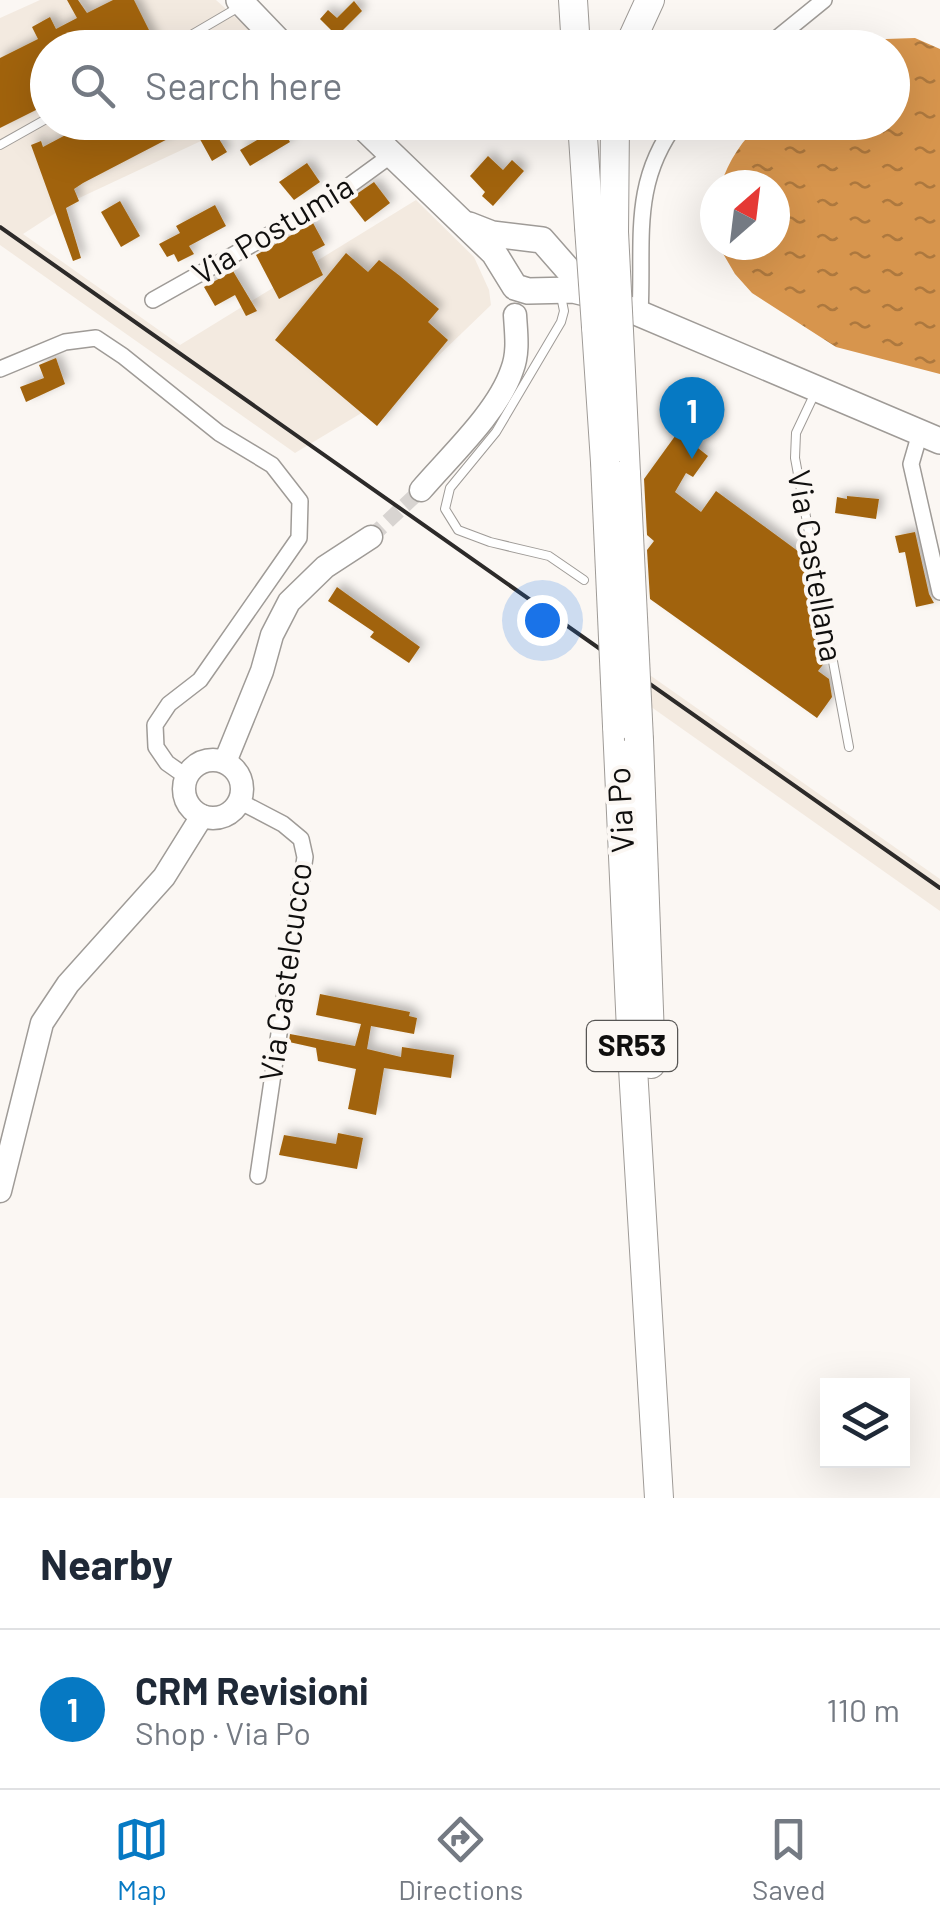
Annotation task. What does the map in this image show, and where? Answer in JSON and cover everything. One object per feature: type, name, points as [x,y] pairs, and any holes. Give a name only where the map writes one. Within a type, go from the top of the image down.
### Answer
[{"type":"highway","points":[[573,0],[575,30]]},
{"type":"highway","points":[[636,30],[650,0]]},
{"type":"highway","name":"Via Po","points":[[585,140],[618,324],[616,468],[628,733],[678,1498]]},
{"type":"highway","name":"Via Po","points":[[602,229],[612,140]]},
{"type":"highway","name":"Via Po","points":[[628,733],[632,1052],[659,1498]]},
{"type":"main road","points":[[241,2],[268,30]]},
{"type":"main road","name":"Via Postumia","points":[[375,140],[494,253],[506,274]]},
{"type":"main road","points":[[453,217],[492,234],[542,240],[578,281],[598,296],[618,324],[817,390],[930,437]]},
{"type":"main road","points":[[526,237],[505,252],[506,274],[522,290],[598,296]]},
{"type":"main road","points":[[543,290],[556,270],[554,252]]},
{"type":"street","points":[[787,30],[824,0]]},
{"type":"street","points":[[618,324],[644,190],[665,140]]},
{"type":"street","name":"Via Postumia","points":[[153,300],[324,204],[390,156]]},
{"type":"street","points":[[420,490],[500,395],[516,358],[515,322],[506,274]]},
{"type":"street","points":[[515,322],[543,290]]},
{"type":"street","points":[[0,369],[65,342],[96,338],[219,432],[272,465],[300,500],[299,538],[200,680],[169,704],[155,725],[156,747],[167,763],[187,778]]},
{"type":"street","points":[[930,437],[912,464],[940,592]]},
{"type":"street","points":[[225,762],[262,671],[272,635],[290,602],[324,568],[371,537]]},
{"type":"street","points":[[225,762],[241,780],[241,802],[220,817],[202,816],[188,804],[187,778],[200,763],[225,762]]},
{"type":"street","name":"Via Castelcucco","points":[[241,802],[283,824],[301,839],[305,857],[258,1176]]},
{"type":"street","points":[[0,1191],[42,1023],[68,984],[164,877],[202,816]]},
{"type":"lane","points":[[197,30],[241,2]]},
{"type":"lane","points":[[0,145],[30,128]]},
{"type":"lane","points":[[543,290],[560,293],[564,305],[561,322],[496,432],[450,488],[445,509],[458,530],[550,556],[584,580]]},
{"type":"lane","points":[[515,322],[527,354],[529,378]]},
{"type":"lane","name":"Via Castellana","points":[[817,390],[796,433],[795,458],[848,746]]},
{"type":"shaded area","points":[[40,0],[216,0],[250,30],[30,30],[30,140],[203,140],[77,199],[23,234],[180,345],[416,200],[474,257],[489,290],[491,305],[408,385],[295,453],[0,245],[0,18]]},
{"type":"shaded area","points":[[644,671],[940,879],[940,911],[647,704]]},
{"type":"water","points":[[910,38],[915,38],[940,49],[940,374],[836,347],[752,293],[727,260],[790,260],[790,170],[727,170],[746,140],[910,140]]},
{"type":"building","points":[[67,0],[78,0],[87,13],[113,0],[134,0],[149,30],[34,30],[32,27],[50,17],[56,29],[77,18]]},
{"type":"building","points":[[354,1],[362,11],[343,30],[331,30],[320,19],[328,10],[337,18]]},
{"type":"building","points":[[30,43],[30,113],[0,128],[0,58]]},
{"type":"building","points":[[56,140],[166,140],[74,189],[79,201],[66,208],[81,258],[73,261],[31,145],[41,141],[43,147]]},
{"type":"building","points":[[200,140],[220,140],[227,152],[212,161]]},
{"type":"building","points":[[257,140],[290,142],[250,166],[240,150]]},
{"type":"building","points":[[488,156],[503,170],[512,160],[524,171],[493,206],[470,176]]},
{"type":"building","points":[[307,163],[320,182],[294,200],[279,182]]},
{"type":"building","points":[[374,182],[390,203],[365,222],[348,200]]},
{"type":"building","points":[[120,201],[140,236],[121,247],[101,212]]},
{"type":"building","points":[[215,205],[226,226],[189,246],[194,254],[178,262],[174,254],[167,257],[159,244],[180,233],[176,226]]},
{"type":"building","points":[[313,223],[325,245],[312,252],[323,275],[279,299],[256,255]]},
{"type":"building","points":[[346,253],[368,272],[379,260],[439,309],[428,322],[448,340],[377,426],[275,340]]},
{"type":"building","points":[[233,271],[257,311],[246,316],[235,295],[215,306],[204,287]]},
{"type":"building","points":[[56,358],[65,384],[26,402],[20,387],[44,378],[39,365]]},
{"type":"building","points":[[678,432],[708,456],[693,477],[686,473],[675,492],[701,512],[716,491],[806,557],[799,566],[809,573],[813,593],[808,599],[815,605],[819,628],[814,636],[822,642],[825,662],[818,671],[829,679],[832,697],[817,718],[650,599],[647,550],[654,541],[647,535],[644,479]]},
{"type":"building","points":[[837,497],[879,499],[876,519],[835,513]]},
{"type":"building","points":[[915,532],[934,603],[916,607],[905,552],[899,553],[895,536]]},
{"type":"building","points":[[337,587],[420,647],[409,663],[370,637],[374,632],[328,601]]},
{"type":"building","points":[[320,994],[410,1012],[409,1016],[417,1018],[414,1034],[371,1026],[367,1049],[401,1057],[402,1047],[454,1055],[451,1078],[384,1068],[376,1115],[348,1109],[356,1069],[318,1061],[316,1048],[289,1042],[290,1034],[355,1046],[361,1024],[316,1015]]},
{"type":"building","points":[[338,1133],[363,1138],[357,1169],[279,1155],[284,1135],[336,1144]]},
{"type":"tunnel","points":[[371,537],[421,490]]},
{"type":"railway","points":[[0,227],[940,888]]},
{"type":"place","name":"CRM Revisioni","points":[[692,459]]}]
